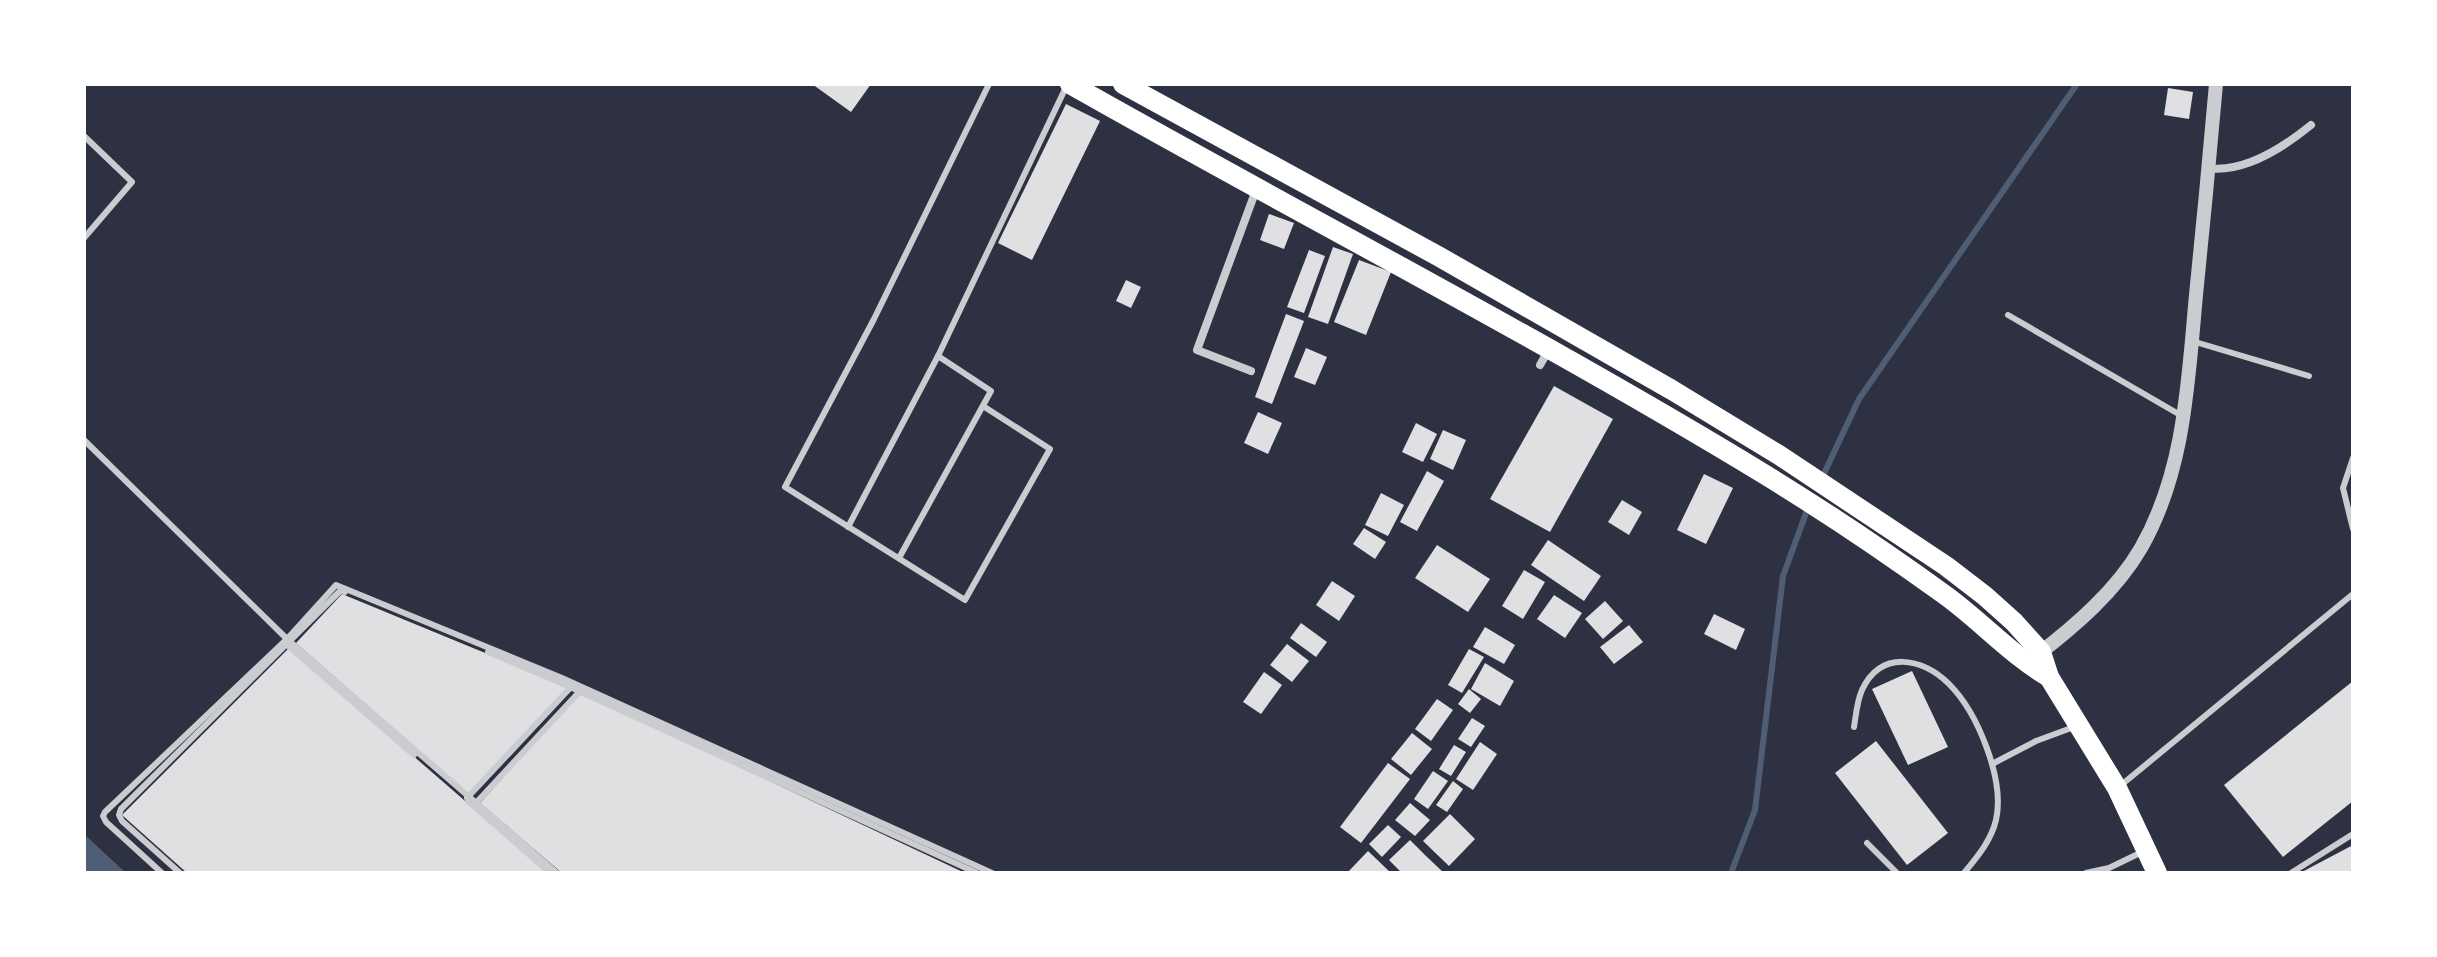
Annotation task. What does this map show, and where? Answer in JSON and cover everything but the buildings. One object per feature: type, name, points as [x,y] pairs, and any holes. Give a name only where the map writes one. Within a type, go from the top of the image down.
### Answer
[{"type":"highway","points":[[1068,84],[1256,190],[1426,279],[1545,357],[1767,476],[1864,539],[2033,658]]},
{"type":"highway","points":[[1123,84],[1438,256],[1672,390],[1779,455],[1946,566],[2014,622],[2033,658],[2049,677],[2117,788],[2157,873]]},
{"type":"highway","points":[[1256,190],[1266,163]]},
{"type":"highway","points":[[1426,279],[1438,256]]},
{"type":"street","points":[[2033,658],[2103,597],[2123,575],[2141,548],[2168,484],[2184,417],[2216,84]]},
{"type":"street","points":[[2208,168],[2222,170],[2285,146],[2311,125]]},
{"type":"street","points":[[1251,371],[1197,350],[1256,190]]},
{"type":"lane","points":[[983,406],[1050,449],[965,600],[785,487],[874,319],[989,84]]},
{"type":"lane","points":[[848,527],[938,356],[1068,84]]},
{"type":"lane","points":[[84,138],[128,183],[84,236]]},
{"type":"lane","points":[[2008,315],[2184,417]]},
{"type":"lane","points":[[2192,341],[2309,376]]},
{"type":"lane","points":[[899,558],[991,391],[938,356]]},
{"type":"lane","points":[[84,443],[287,642],[550,873]]},
{"type":"lane","points":[[2353,458],[2343,488],[2353,529]]},
{"type":"lane","points":[[180,873],[122,821],[119,815],[121,809],[287,642],[336,585],[581,689],[992,873]]},
{"type":"lane","points":[[162,873],[106,822],[105,812],[341,590],[581,689],[977,873]]},
{"type":"lane","points":[[2117,788],[2353,594]]},
{"type":"lane","points":[[1854,727],[1858,700],[1867,681],[1891,663],[1915,663],[1936,673],[1965,703],[1994,763],[1997,815],[1995,826],[1979,856],[1964,873]]},
{"type":"lane","points":[[467,798],[571,687]]},
{"type":"lane","points":[[475,805],[581,689]]},
{"type":"lane","points":[[1994,763],[2036,741],[2079,725]]},
{"type":"lane","points":[[475,805],[557,873]]},
{"type":"lane","points":[[2291,873],[2353,834]]},
{"type":"lane","points":[[1867,843],[1897,873]]},
{"type":"lane","points":[[2086,873],[2109,868],[2146,850]]},
{"type":"water","points":[[84,834],[126,873],[84,873]]},
{"type":"waterway","points":[[1821,480],[1859,399],[2077,84]]},
{"type":"waterway","points":[[1731,873],[1755,810],[1783,576],[1809,505]]}]
